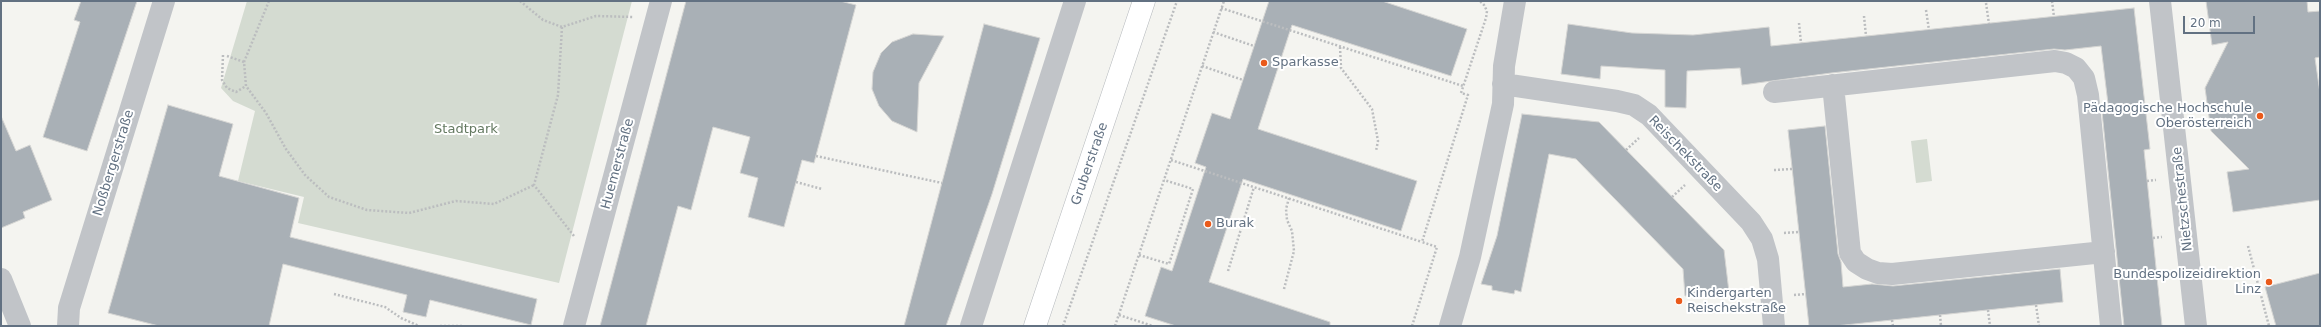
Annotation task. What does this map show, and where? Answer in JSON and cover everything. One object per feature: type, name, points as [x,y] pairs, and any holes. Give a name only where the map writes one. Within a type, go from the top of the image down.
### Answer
[{"type":"main road","name":"Gruberstraße","points":[[1035,326],[1144,1]]},
{"type":"street","name":"Noßbergerstraße","points":[[68,326],[69,308],[164,1]]},
{"type":"street","name":"Huemerstraße","points":[[574,326],[661,1]]},
{"type":"street","points":[[971,326],[1075,1]]},
{"type":"street","points":[[1450,326],[1470,257],[1503,104],[1504,66],[1515,1]]},
{"type":"street","name":"Nietzschestraße","points":[[2160,1],[2192,326]]},
{"type":"street","points":[[1774,92],[2055,61],[2066,63],[2076,68],[2084,78],[2088,95],[2111,326]]},
{"type":"street","name":"Reischekstraße","points":[[1503,84],[1617,100],[1634,105],[1649,115],[1751,222],[1762,239],[1768,259],[1774,326]]},
{"type":"street","points":[[1833,85],[1850,252],[1856,262],[1867,269],[1878,273],[1892,274],[2104,252]]},
{"type":"street","points":[[1,279],[20,326]]},
{"type":"path","points":[[269,1],[244,62],[246,86],[266,113],[286,149],[305,175],[329,196],[367,210],[409,213],[456,201],[494,204],[534,185],[558,95],[562,27]]},
{"type":"path","points":[[520,1],[543,20],[562,27],[596,16],[634,17]]},
{"type":"path","points":[[1063,326],[1177,1]]},
{"type":"path","points":[[1115,326],[1224,1]]},
{"type":"path","points":[[1422,242],[1468,95],[1461,93],[1487,11],[1480,1]]},
{"type":"path","points":[[2052,1],[2054,17]]},
{"type":"path","points":[[1986,3],[1989,24]]},
{"type":"path","points":[[1221,8],[1463,86]]},
{"type":"path","points":[[1926,10],[1929,30]]},
{"type":"path","points":[[1864,16],[1866,36]]},
{"type":"path","points":[[1799,23],[1800,43]]},
{"type":"path","points":[[1213,32],[1254,46]]},
{"type":"path","points":[[1340,47],[1341,68],[1372,109],[1378,141],[1376,151]]},
{"type":"path","points":[[223,55],[222,80],[227,88],[236,92],[246,86]]},
{"type":"path","points":[[226,56],[244,62]]},
{"type":"path","points":[[1202,66],[1243,80]]},
{"type":"path","points":[[1626,150],[1642,135]]},
{"type":"path","points":[[816,156],[942,183]]},
{"type":"path","points":[[1171,160],[1437,247],[1412,326]]},
{"type":"path","points":[[1774,170],[1792,169]]},
{"type":"path","points":[[1139,255],[1169,264],[1193,189],[1164,180]]},
{"type":"path","points":[[2147,181],[2156,180]]},
{"type":"path","points":[[796,182],[822,189]]},
{"type":"path","points":[[1672,197],[1688,182]]},
{"type":"path","points":[[534,185],[576,238]]},
{"type":"path","points":[[1228,271],[1254,187]]},
{"type":"path","points":[[1284,289],[1294,251],[1292,231],[1287,220],[1286,210],[1289,198]]},
{"type":"path","points":[[1781,234],[1799,232]]},
{"type":"path","points":[[2153,238],[2162,237]]},
{"type":"path","points":[[2248,246],[2269,326]]},
{"type":"path","points":[[334,294],[385,307],[401,318],[419,326]]},
{"type":"path","points":[[2036,305],[2039,326]]},
{"type":"path","points":[[1988,310],[1990,326]]},
{"type":"path","points":[[1119,315],[1153,326]]},
{"type":"path","points":[[1940,315],[1941,326]]},
{"type":"path","points":[[1892,320],[1893,326]]},
{"type":"path","points":[[440,326],[464,326]]},
{"type":"green space","name":"Stadtpark","points":[[247,1],[632,1],[559,283],[298,223],[304,197],[238,181],[255,111],[233,101],[221,88]]},
{"type":"green space","points":[[1927,139],[1932,181],[1916,183],[1911,141]]},
{"type":"building","points":[[81,1],[137,1],[87,151],[43,137],[80,22],[74,20]]},
{"type":"building","points":[[686,1],[840,1],[856,5],[814,163],[802,160],[784,227],[748,217],[758,178],[740,173],[750,137],[713,127],[691,210],[678,206],[646,326],[600,326]]},
{"type":"building","points":[[1269,1],[1382,1],[1467,29],[1451,76],[1292,25],[1258,129],[1417,181],[1401,231],[1243,179],[1209,282],[1330,322],[1330,326],[1176,326],[1145,316],[1161,267],[1172,271],[1206,167],[1195,163],[1212,113],[1230,119]]},
{"type":"building","name":"Pädagogische Hochschule Oberösterreich","points":[[2206,1],[2307,1],[2308,12],[2320,11],[2320,57],[2315,58],[2320,93],[2320,200],[2233,212],[2227,172],[2249,169],[2211,131],[2205,88],[2228,42],[2212,45]]},
{"type":"building","points":[[2134,8],[2150,149],[2144,150],[2162,326],[2124,326],[2102,112],[2109,112],[2101,46],[2065,50],[2054,49],[1831,73],[1742,85],[1740,68],[1687,71],[1686,108],[1665,107],[1665,70],[1601,66],[1600,79],[1561,74],[1568,24],[1632,33],[1693,35],[1769,27],[1771,46]]},
{"type":"building","points":[[984,24],[1040,38],[992,194],[946,326],[904,326]]},
{"type":"building","points":[[913,34],[944,36],[919,83],[917,132],[892,121],[879,106],[872,89],[873,72],[881,53],[892,42]]},
{"type":"building","points":[[168,105],[233,124],[219,176],[299,198],[290,237],[537,299],[531,325],[430,300],[426,317],[403,312],[407,295],[283,264],[269,326],[159,326],[108,313]]},
{"type":"building","points":[[1522,114],[1599,122],[1724,250],[1729,292],[1685,296],[1683,269],[1576,159],[1549,154],[1521,292],[1515,290],[1514,294],[1492,290],[1492,286],[1481,284],[1497,236]]},
{"type":"building","points":[[1,116],[16,151],[30,145],[52,200],[23,212],[25,218],[1,228]]},
{"type":"building","points":[[1825,126],[1838,254],[1841,262],[1843,287],[1872,284],[1893,286],[2060,269],[2063,302],[1835,326],[1809,326],[1788,130]]},
{"type":"building","points":[[2320,273],[2320,326],[2276,326],[2265,287]]},
{"type":"place","name":"Sparkasse","points":[[1264,63]]},
{"type":"place","name":"Pädagogische Hochschule Oberösterreich","points":[[2260,116]]},
{"type":"place","name":"Burak","points":[[1208,224]]},
{"type":"place","name":"Bundespolizeidirektion Linz","points":[[2269,282]]},
{"type":"place","name":"Kindergarten Reischekstraße","points":[[1679,301]]}]
